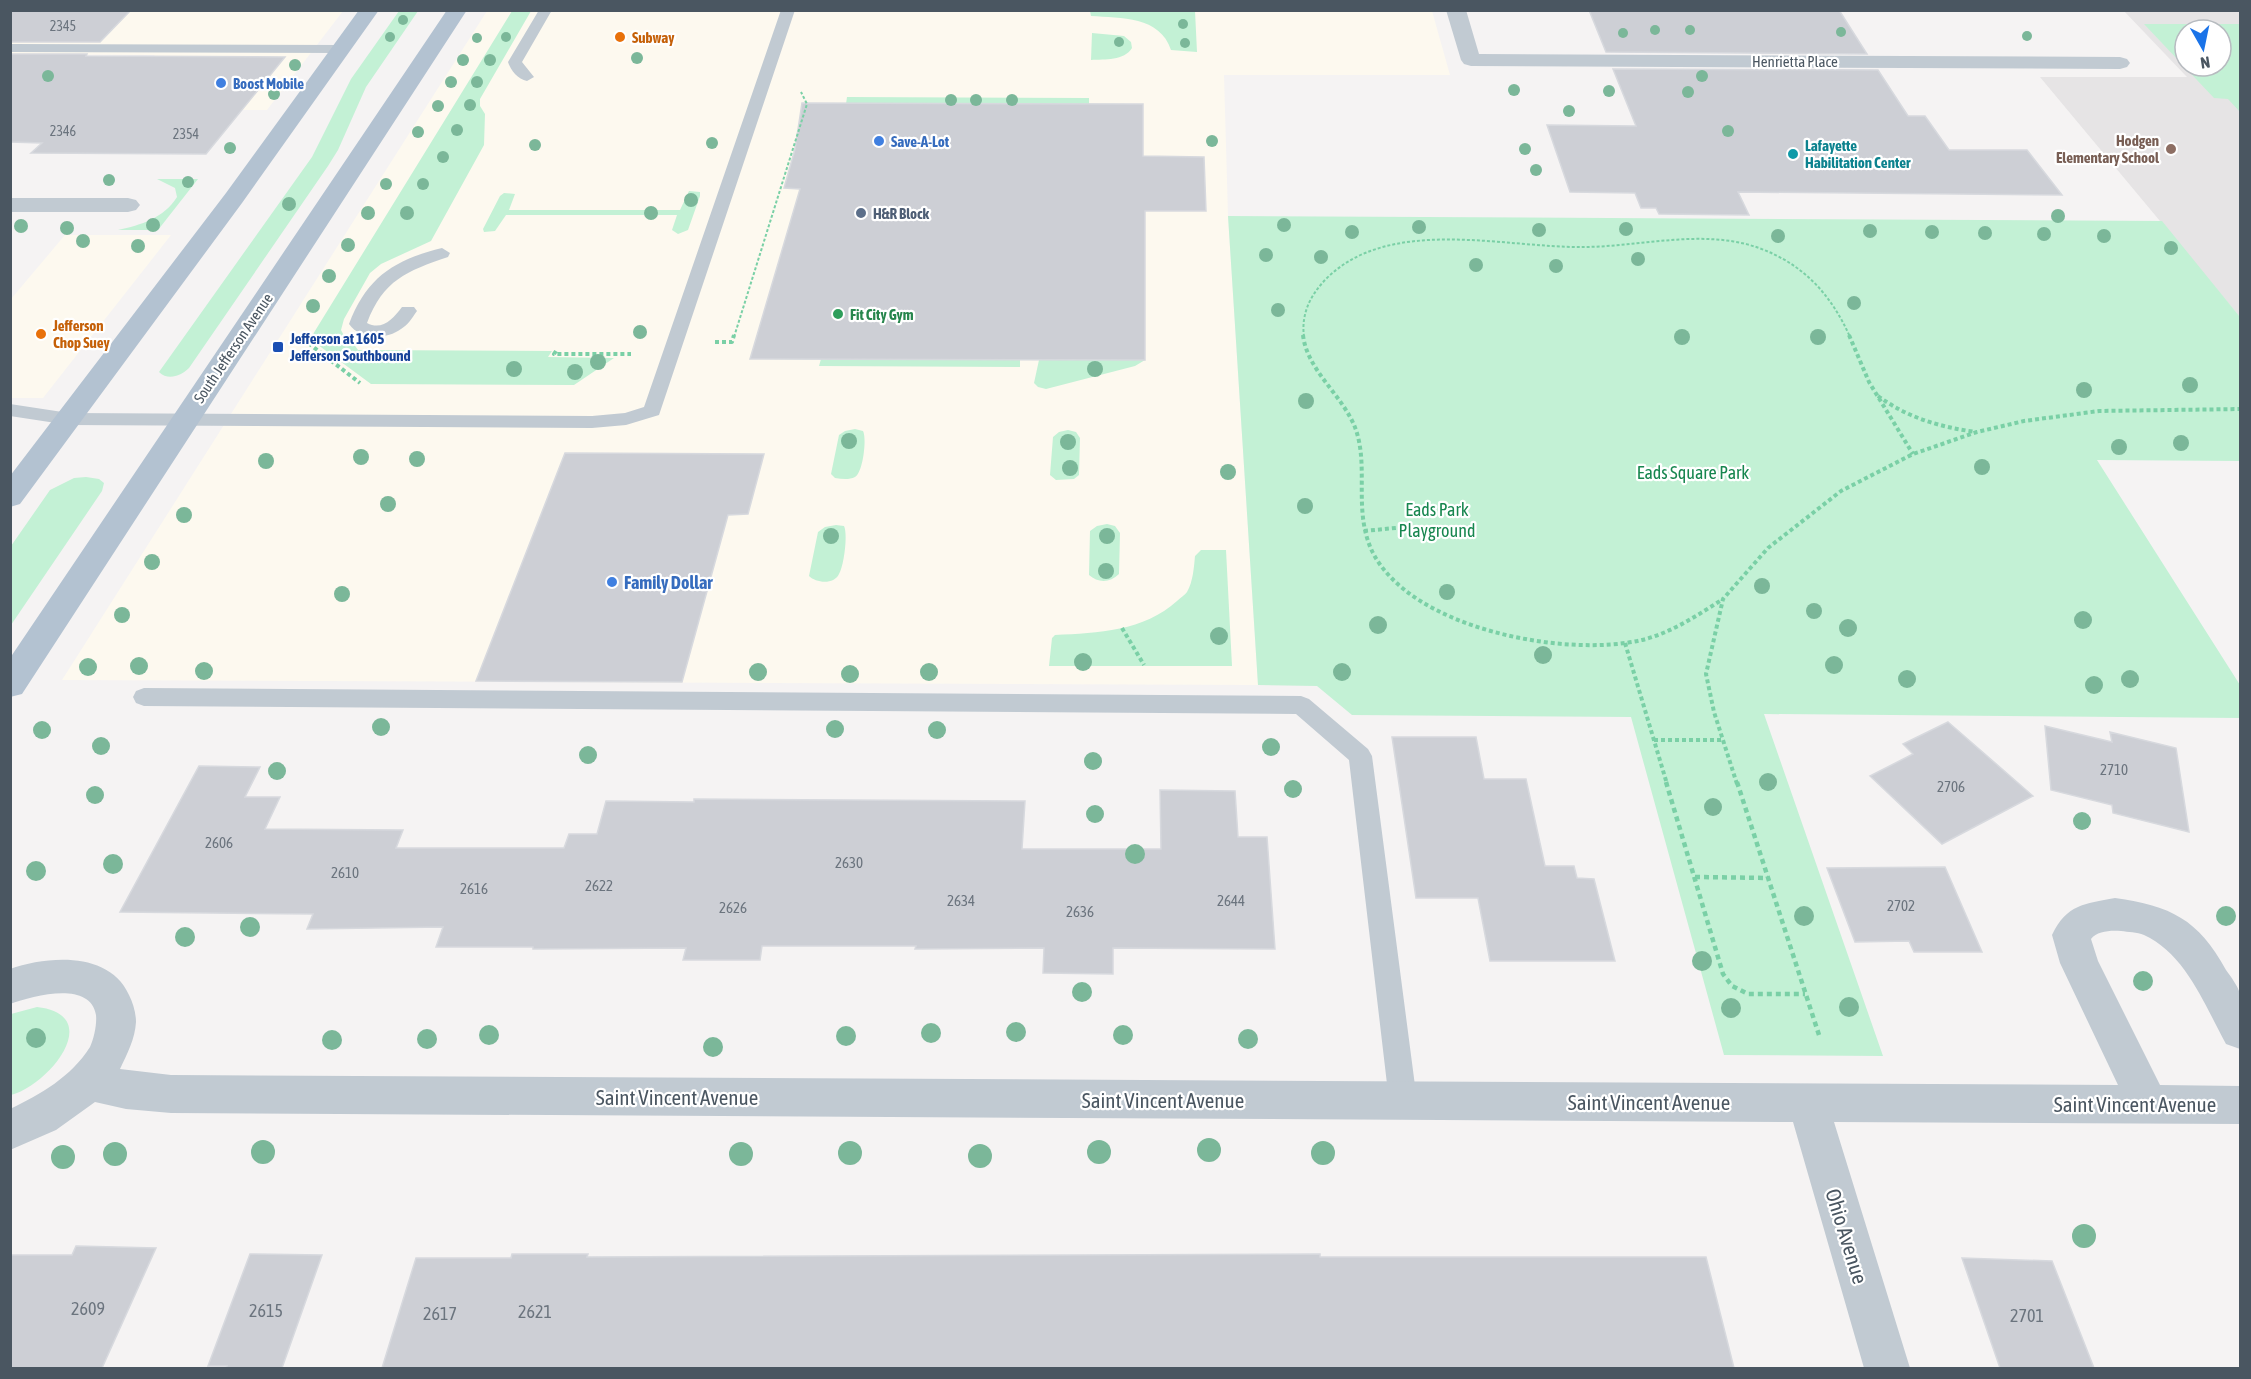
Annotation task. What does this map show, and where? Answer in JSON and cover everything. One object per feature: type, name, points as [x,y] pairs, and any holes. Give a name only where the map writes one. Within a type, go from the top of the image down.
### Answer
[{"type":"main road","points":[[10,497],[234,198],[369,10]]},
{"type":"main road","name":"South Jefferson Avenue","points":[[10,686],[457,10]]},
{"type":"street","name":"Henrietta Place","points":[[1456,10],[1471,60],[2120,63]]},
{"type":"street","points":[[10,205],[128,205]]},
{"type":"street","points":[[2148,1104],[2079,963],[2070,935],[2084,920],[2115,914],[2150,919],[2182,939],[2205,968],[2241,1031]]},
{"type":"street","points":[[10,987],[50,975],[76,976],[98,984],[112,999],[116,1020],[112,1043],[87,1081],[75,1094],[44,1116],[10,1130]]},
{"type":"street","name":"Saint Vincent Avenue","points":[[87,1081],[126,1090],[171,1094],[2241,1105]]},
{"type":"street","name":"Ohio Avenue","points":[[1808,1103],[1887,1368]]},
{"type":"lane","points":[[527,77],[517,68],[515,62],[546,10]]},
{"type":"lane","points":[[10,410],[28,410],[55,418],[69,419],[592,422],[626,419],[652,411],[788,10]]},
{"type":"lane","points":[[10,48],[341,49]]},
{"type":"lane","points":[[408,311],[399,324],[389,329],[364,330],[358,324],[379,284],[392,272],[442,254]]},
{"type":"lane","points":[[144,697],[1300,705],[1360,756],[1403,1101]]},
{"type":"path","points":[[707,342],[732,342],[807,104],[797,83]]},
{"type":"path","points":[[1913,454],[1875,393],[1838,311],[1825,291],[1809,276],[1784,260],[1758,248],[1732,241],[1702,240],[1584,247],[1462,242],[1418,242],[1387,246],[1364,254],[1337,270],[1316,287],[1305,310],[1301,326],[1304,346],[1344,405],[1356,429],[1360,450],[1360,510],[1364,531],[1380,564],[1404,589],[1441,612],[1492,634],[1566,645],[1625,643],[1665,632],[1697,616],[1723,598],[1768,548],[1841,491],[1913,454],[1977,432],[2024,421],[2099,411],[2241,409]]},
{"type":"path","points":[[303,339],[367,388]]},
{"type":"path","points":[[629,362],[633,348]]},
{"type":"path","points":[[556,351],[554,354],[632,354]]},
{"type":"path","points":[[1875,393],[1890,406],[1914,418],[1943,428],[1977,432]]},
{"type":"path","points":[[1364,531],[1406,527]]},
{"type":"path","points":[[1723,598],[1706,674],[1723,740],[1819,1035]]},
{"type":"path","points":[[1625,643],[1724,974],[1732,986],[1748,994],[1805,994]]},
{"type":"path","points":[[1654,740],[1723,740]]},
{"type":"path","points":[[1695,877],[1768,878]]},
{"type":"shaded area","points":[[11,11],[343,11],[267,110],[104,109],[155,55],[11,54]]},
{"type":"shaded area","points":[[487,11],[1432,11],[1450,75],[1224,75],[1228,216],[1258,685],[62,680]]},
{"type":"shaded area","name":"Hodgen Elementary School","points":[[2124,11],[2240,11],[2240,317],[2040,77],[2233,78],[2233,18],[2173,18],[2173,62]]},
{"type":"shaded area","points":[[65,235],[171,235],[43,398],[11,398],[11,299]]},
{"type":"green space","points":[[399,11],[418,11],[366,87],[338,150],[328,166],[189,368],[174,376],[163,375],[159,372],[312,157],[351,79]]},
{"type":"green space","points":[[512,11],[531,11],[480,99],[480,106],[485,114],[484,145],[431,241],[381,264],[370,273],[344,319],[341,330],[358,350],[552,351],[548,357],[614,358],[574,385],[371,384],[310,339]]},
{"type":"green space","points":[[1090,11],[1195,11],[1197,52],[1171,50],[1166,39],[1149,25],[1127,19],[1091,16]]},
{"type":"green space","points":[[2144,24],[2173,24],[2173,55]]},
{"type":"green space","points":[[2233,24],[2240,24],[2240,112],[2228,99],[2214,98],[2195,78],[2233,78]]},
{"type":"green space","points":[[1092,33],[1124,36],[1131,42],[1132,48],[1119,57],[1091,60]]},
{"type":"green space","points":[[847,97],[1089,98],[1089,104],[846,104]]},
{"type":"green space","points":[[157,179],[198,179],[158,230],[118,230],[151,220],[172,204],[177,197],[175,188]]},
{"type":"green space","points":[[689,191],[700,192],[700,196],[688,230],[678,234],[672,230],[677,215],[506,215],[495,231],[484,232],[483,229],[500,196],[504,193],[515,194],[509,210],[680,210]]},
{"type":"green space","name":"Eads Square Park","points":[[1228,216],[2162,221],[2240,317],[2240,461],[2097,460],[2240,685],[2240,718],[1764,714],[1883,1056],[1724,1055],[1631,717],[1352,715],[1317,686],[1258,685]]},
{"type":"green space","points":[[821,359],[1020,360],[1020,367],[819,366]]},
{"type":"green space","points":[[1039,360],[1145,360],[1135,366],[1046,389],[1034,383]]},
{"type":"green space","points":[[855,429],[863,431],[865,441],[864,455],[858,474],[853,478],[835,478],[831,474],[839,435]]},
{"type":"green space","points":[[1068,430],[1076,432],[1080,438],[1079,475],[1074,479],[1056,480],[1050,475],[1053,437],[1059,432]]},
{"type":"green space","points":[[74,478],[99,479],[104,483],[102,491],[11,625],[11,546],[50,490]]},
{"type":"green space","points":[[1107,524],[1115,526],[1120,533],[1119,574],[1112,579],[1100,581],[1089,575],[1090,531],[1097,526]]},
{"type":"green space","points":[[844,526],[846,536],[841,570],[837,578],[833,580],[825,582],[816,580],[809,576],[818,532],[825,527]]},
{"type":"green space","points":[[1201,550],[1226,550],[1232,666],[1049,666],[1052,638],[1055,635],[1120,628],[1150,619],[1164,611],[1187,592],[1192,579],[1195,556]]},
{"type":"green space","points":[[37,1007],[57,1013],[67,1023],[69,1036],[64,1050],[54,1065],[26,1089],[11,1095],[11,1014]]},
{"type":"building","points":[[10,10],[131,10],[100,42],[10,42]]},
{"type":"building","points":[[1589,10],[1839,10],[1867,54],[1606,52]]},
{"type":"building","points":[[10,54],[285,57],[206,154],[31,153],[42,143],[10,142]]},
{"type":"building","name":"Lafayette Habilitation Center","points":[[1613,69],[1878,70],[1908,116],[1925,116],[1949,150],[2027,150],[2062,195],[1738,192],[1749,215],[1659,214],[1656,208],[1641,208],[1635,193],[1570,192],[1547,125],[1636,126]]},
{"type":"building","points":[[802,103],[1143,104],[1143,156],[1204,157],[1206,211],[1145,211],[1145,360],[750,359],[800,189],[784,188],[795,149]]},
{"type":"building","name":"Family Dollar","points":[[565,453],[764,454],[748,514],[728,515],[682,682],[476,681]]},
{"type":"building","points":[[1948,722],[2033,796],[1942,844],[1870,776],[1913,754],[1903,744]]},
{"type":"building","points":[[2045,726],[2112,742],[2110,732],[2176,748],[2189,832],[2113,813],[2112,805],[2051,790]]},
{"type":"building","points":[[1392,737],[1476,737],[1484,779],[1526,779],[1545,866],[1574,866],[1577,878],[1594,879],[1615,961],[1490,961],[1478,898],[1416,898]]},
{"type":"building","points":[[199,766],[260,767],[245,797],[280,797],[265,829],[403,830],[396,848],[564,848],[569,834],[597,834],[606,801],[694,802],[694,799],[1025,801],[1022,849],[1161,849],[1160,790],[1235,791],[1238,837],[1267,837],[1275,949],[1113,948],[1113,974],[1043,973],[1044,948],[915,949],[916,946],[762,946],[760,960],[683,960],[686,948],[436,947],[443,927],[307,929],[313,914],[120,912]]},
{"type":"building","points":[[1945,867],[1982,952],[1914,952],[1909,941],[1855,942],[1827,868]]},
{"type":"building","points":[[76,1246],[156,1248],[102,1368],[10,1368],[10,1255],[72,1255]]},
{"type":"building","points":[[250,1254],[322,1255],[282,1368],[208,1366]]},
{"type":"building","points":[[512,1254],[588,1254],[587,1257],[1320,1254],[1320,1257],[1706,1257],[1734,1368],[382,1368],[416,1258],[511,1258]]},
{"type":"building","points":[[1962,1258],[2052,1261],[2094,1368],[2000,1368]]},
{"type":"place","name":"Subway","points":[[620,37]]},
{"type":"place","name":"Boost Mobile","points":[[221,83]]},
{"type":"place","name":"Save-A-Lot","points":[[879,141]]},
{"type":"place","name":"Hodgen Elementary School","points":[[2171,149]]},
{"type":"place","name":"Lafayette Habilitation Center","points":[[1793,154]]},
{"type":"place","name":"H&R Block","points":[[861,213]]},
{"type":"place","name":"Fit City Gym","points":[[838,314]]},
{"type":"place","name":"Jefferson Chop Suey","points":[[41,334]]},
{"type":"place","name":"Jefferson at 1605 Jefferson Southbound","points":[[278,347]]},
{"type":"place","name":"Family Dollar","points":[[612,582]]},
{"type":"park label","name":"Eads Park Playground","points":[[1437,519]]}]
